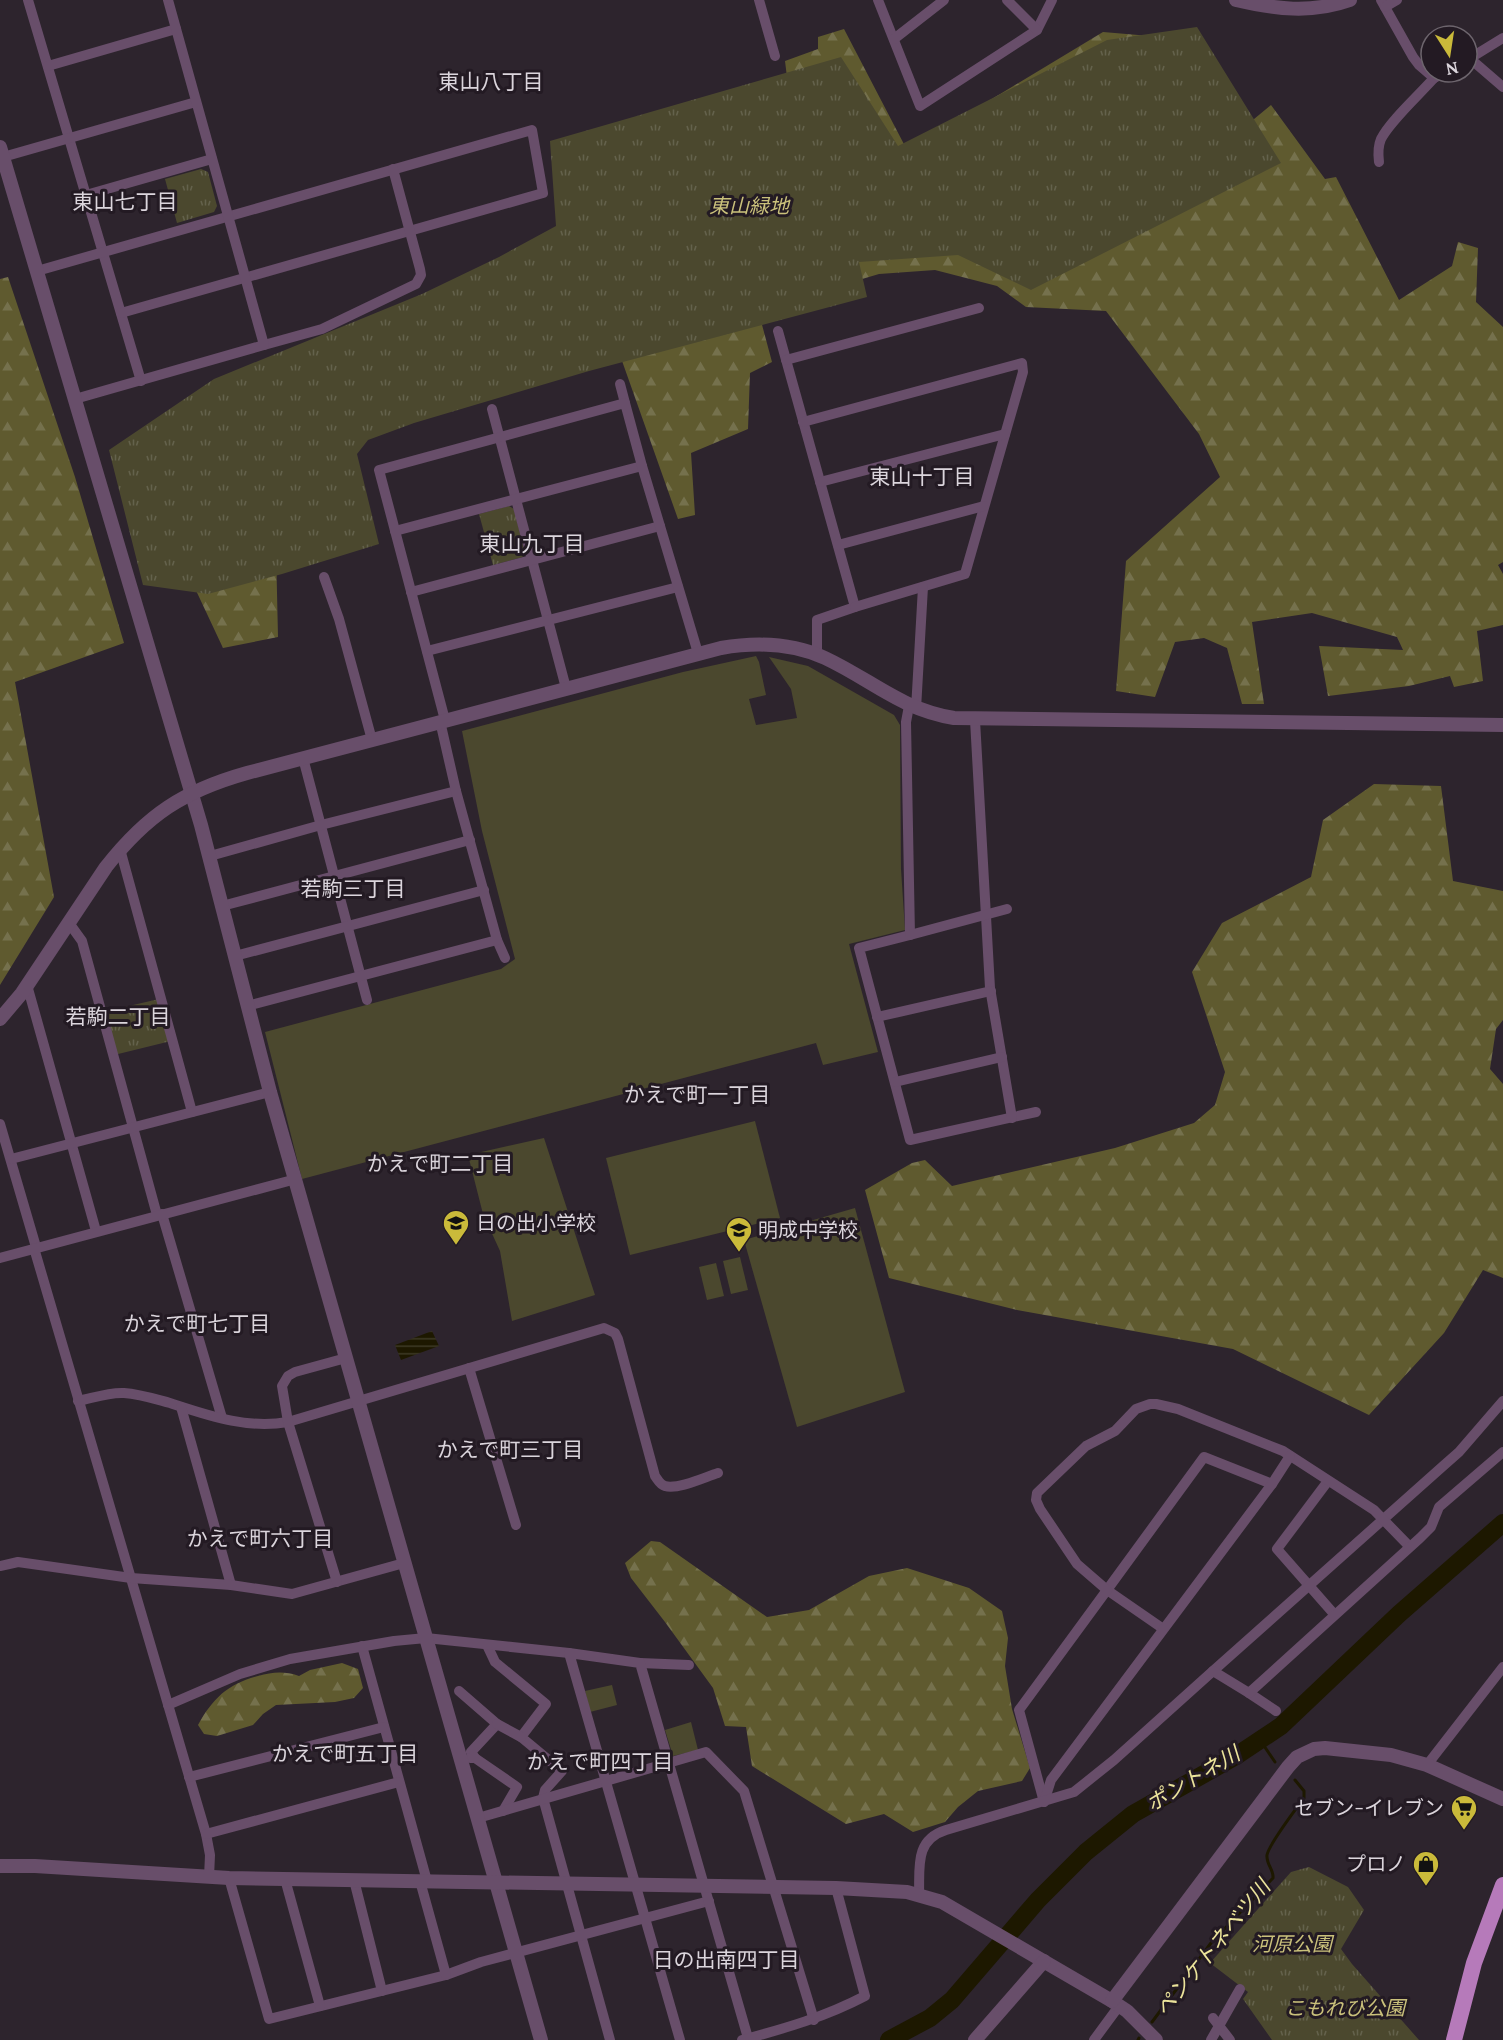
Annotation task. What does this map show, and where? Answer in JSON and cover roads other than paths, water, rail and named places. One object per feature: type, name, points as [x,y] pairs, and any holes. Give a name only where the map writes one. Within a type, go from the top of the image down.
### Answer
[{"type":"highway","points":[[1454,2040],[1474,1963],[1503,1885]]},
{"type":"street","points":[[28,0],[141,381]]},
{"type":"street","points":[[168,0],[264,345]]},
{"type":"street","points":[[759,0],[775,57]]},
{"type":"street","points":[[878,0],[920,106],[1037,30],[1052,0]]},
{"type":"street","points":[[894,39],[944,0]]},
{"type":"street","points":[[1007,0],[1037,30]]},
{"type":"street","points":[[1236,0],[1293,10],[1328,7],[1350,0]]},
{"type":"street","points":[[1397,0],[1383,4],[1419,65]]},
{"type":"street","points":[[48,66],[176,29]]},
{"type":"street","points":[[1479,52],[1503,38]]},
{"type":"street","points":[[1479,67],[1503,87]]},
{"type":"street","points":[[1379,162],[1381,139],[1429,84]]},
{"type":"street","points":[[196,102],[70,139],[2,152],[210,856],[270,1092],[426,1638],[468,1759],[478,1818],[541,2040]]},
{"type":"street","points":[[37,271],[532,130],[543,193],[120,313]]},
{"type":"street","points":[[87,195],[212,159]]},
{"type":"street","points":[[75,399],[322,329],[416,284],[421,275],[393,169]]},
{"type":"street","points":[[786,360],[979,308]]},
{"type":"street","points":[[778,331],[855,607]]},
{"type":"street","points":[[803,423],[1022,363],[1023,372],[965,574],[818,620],[817,655]]},
{"type":"street","points":[[620,384],[698,653]]},
{"type":"street","points":[[505,958],[497,940],[456,791],[427,651],[379,470],[625,403]]},
{"type":"street","points":[[492,409],[566,688]]},
{"type":"street","points":[[820,482],[1005,434]]},
{"type":"street","points":[[395,531],[642,466]]},
{"type":"street","points":[[838,545],[984,507]]},
{"type":"street","points":[[411,592],[660,526]]},
{"type":"street","points":[[324,577],[339,619],[372,740]]},
{"type":"street","points":[[427,651],[678,587]]},
{"type":"street","points":[[910,935],[906,722],[913,707],[923,587]]},
{"type":"street","points":[[0,1019],[27,985],[120,849],[155,815],[191,793],[222,780],[303,758],[698,653],[737,645],[779,645],[817,655],[913,707],[938,716],[975,720],[1503,725]]},
{"type":"street","points":[[975,720],[991,991],[1012,1118]]},
{"type":"street","points":[[303,758],[367,1000]]},
{"type":"street","points":[[210,856],[456,791]]},
{"type":"street","points":[[222,906],[470,840]]},
{"type":"street","points":[[120,849],[192,1112]]},
{"type":"street","points":[[235,956],[348,928],[484,890]]},
{"type":"street","points":[[1007,909],[859,948],[910,1140],[1036,1112]]},
{"type":"street","points":[[69,923],[82,941],[132,1127],[222,1418]]},
{"type":"street","points":[[247,1006],[497,940]]},
{"type":"street","points":[[27,985],[96,1231]]},
{"type":"street","points":[[877,1017],[991,991]]},
{"type":"street","points":[[895,1082],[1002,1058]]},
{"type":"street","points":[[10,1159],[270,1092]]},
{"type":"street","points":[[0,1124],[78,1401],[206,1834],[210,1855],[209,1877]]},
{"type":"street","points":[[0,1258],[296,1179]]},
{"type":"street","points":[[78,1401],[113,1393],[124,1393],[257,1425],[288,1422],[604,1328],[610,1329],[618,1339],[659,1483],[666,1486],[678,1486],[718,1473]]},
{"type":"street","points":[[337,1582],[288,1422],[282,1386],[288,1376],[295,1372],[346,1358]]},
{"type":"street","points":[[469,1368],[516,1525]]},
{"type":"street","points":[[919,1895],[921,1851],[932,1836],[1067,1796],[1082,1787],[1459,1452],[1503,1401]]},
{"type":"street","points":[[1162,1628],[1107,1590],[1077,1564],[1036,1500],[1037,1493],[1086,1446],[1115,1431],[1136,1410],[1150,1404],[1178,1409],[1290,1456],[1374,1510],[1409,1546]]},
{"type":"street","points":[[181,1407],[231,1585]]},
{"type":"street","points":[[1249,1693],[1431,1527],[1439,1507],[1503,1452]]},
{"type":"street","points":[[1044,1802],[1051,1780],[1162,1628],[1272,1484],[1290,1456]]},
{"type":"street","points":[[1044,1802],[1019,1710],[1204,1457],[1272,1484]]},
{"type":"street","points":[[1328,1481],[1277,1549],[1334,1614]]},
{"type":"street","points":[[0,1566],[18,1562],[131,1578],[231,1585],[292,1594],[405,1563]]},
{"type":"street","points":[[168,1705],[231,1678],[269,1665],[406,1639],[426,1638],[640,1663],[689,1665]]},
{"type":"street","points":[[487,1645],[495,1662],[546,1704],[521,1737]]},
{"type":"street","points":[[362,1646],[399,1782],[446,1975]]},
{"type":"street","points":[[569,1653],[680,2040]]},
{"type":"street","points":[[640,1663],[705,1886],[745,2039],[814,2020],[865,1996],[836,1888]]},
{"type":"street","points":[[1427,1765],[1503,1667]]},
{"type":"street","points":[[1214,1671],[1276,1711]]},
{"type":"street","points":[[459,1691],[497,1724],[521,1737],[562,1770],[544,1790],[543,1798],[610,2040]]},
{"type":"street","points":[[468,1759],[471,1752],[497,1724]]},
{"type":"street","points":[[189,1777],[384,1727]]},
{"type":"street","points":[[1094,2040],[1115,2004],[1298,1757],[1307,1751],[1324,1748],[1391,1755],[1427,1765],[1503,1799]]},
{"type":"street","points":[[478,1818],[706,1752],[744,1791],[776,1888],[814,2020]]},
{"type":"street","points":[[468,1759],[517,1787],[503,1810]]},
{"type":"street","points":[[206,1834],[399,1782]]},
{"type":"street","points":[[0,1866],[35,1866],[230,1878],[836,1888],[893,1891],[919,1895],[959,1911],[1127,2011],[1152,2038]]},
{"type":"street","points":[[230,1878],[269,2019],[446,1975],[517,1953],[709,1901]]},
{"type":"street","points":[[285,1879],[320,2006]]},
{"type":"street","points":[[354,1880],[382,1991]]},
{"type":"street","points":[[975,2040],[1044,1961]]},
{"type":"street","points":[[1211,2040],[1216,2021],[1240,1989]]},
{"type":"street","points":[[1216,2021],[1230,2040]]},
{"type":"waterway","name":"ポントネ川","points":[[889,2040],[930,2018],[952,2000],[1038,1900],[1086,1852],[1133,1814],[1236,1756],[1281,1726],[1399,1614],[1503,1523]]},
{"type":"waterway","name":"ペンケトネベツ川","points":[[1260,1740],[1275,1762]]},
{"type":"waterway","name":"ペンケトネベツ川","points":[[1152,2022],[1211,1943],[1273,1878],[1267,1855],[1283,1826],[1304,1798],[1304,1791],[1295,1780]]},
{"type":"place","name":"日の出小学校","points":[[456,1246]]},
{"type":"place","name":"明成中学校","points":[[739,1253]]},
{"type":"place","name":"セブン-イレブン","points":[[1464,1831]]},
{"type":"place","name":"プロノ","points":[[1426,1887]]},
{"type":"district","name":"東山八丁目","points":[[491,82]]},
{"type":"district","name":"東山七丁目","points":[[125,202]]},
{"type":"district","name":"東山十丁目","points":[[922,477]]},
{"type":"district","name":"東山九丁目","points":[[532,544]]},
{"type":"district","name":"若駒三丁目","points":[[353,889]]},
{"type":"district","name":"若駒二丁目","points":[[118,1017]]},
{"type":"district","name":"かえで町一丁目","points":[[697,1095]]},
{"type":"district","name":"かえで町二丁目","points":[[440,1164]]},
{"type":"district","name":"かえで町七丁目","points":[[197,1324]]},
{"type":"district","name":"かえで町三丁目","points":[[510,1450]]},
{"type":"district","name":"かえで町六丁目","points":[[260,1539]]},
{"type":"district","name":"かえで町五丁目","points":[[345,1754]]},
{"type":"district","name":"かえで町四丁目","points":[[600,1762]]},
{"type":"district","name":"日の出南四丁目","points":[[726,1960]]},
{"type":"park label","name":"東山緑地","points":[[749,206]]},
{"type":"park label","name":"河原公園","points":[[1292,1944]]},
{"type":"park label","name":"こもれび公園","points":[[1345,2008]]}]
